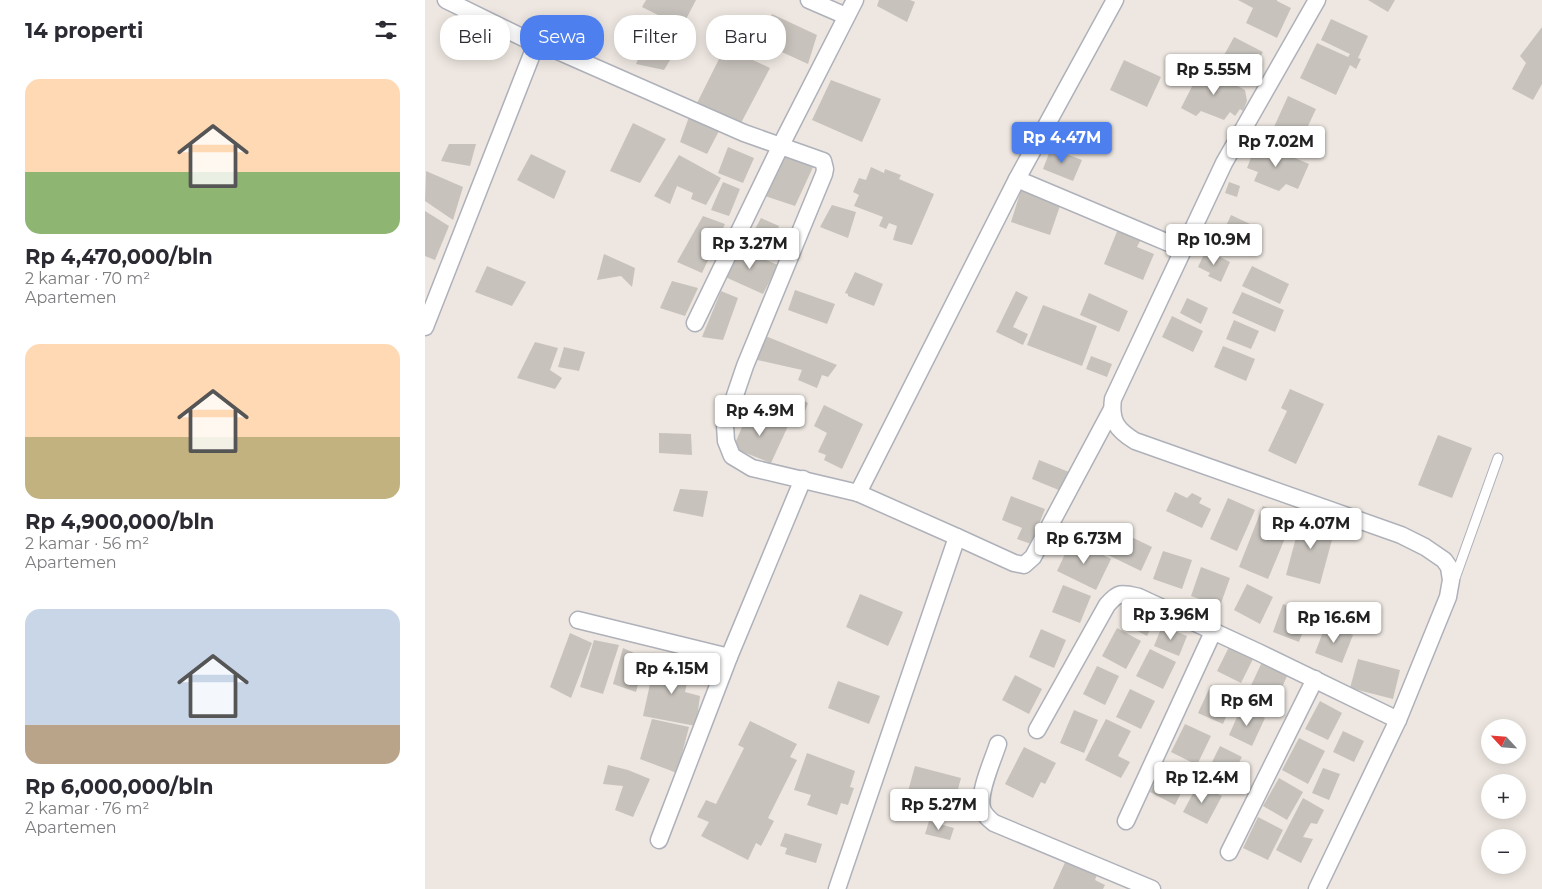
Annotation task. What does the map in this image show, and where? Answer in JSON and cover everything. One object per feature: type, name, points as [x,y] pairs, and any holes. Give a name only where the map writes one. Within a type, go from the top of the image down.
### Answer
[{"type":"street","points":[[446,0],[520,36]]},
{"type":"street","points":[[809,0],[846,16]]},
{"type":"street","points":[[695,323],[780,147],[855,0]]},
{"type":"street","points":[[858,494],[1017,179],[1115,0]]},
{"type":"street","points":[[578,60],[745,133],[823,161],[825,169],[745,366],[725,425],[726,441],[733,456],[752,468],[858,494],[1014,563],[1024,565],[1033,557],[1111,411],[1113,399],[1224,164],[1317,0]]},
{"type":"street","points":[[425,327],[530,60]]},
{"type":"street","points":[[1017,179],[1183,249]]},
{"type":"street","points":[[1111,411],[1115,425],[1123,434],[1135,441],[1401,535],[1425,547],[1444,560],[1449,567],[1451,580],[1448,597],[1398,720],[1317,889]]},
{"type":"street","points":[[659,840],[729,657],[803,479]]},
{"type":"street","points":[[837,889],[957,537]]},
{"type":"street","points":[[1037,730],[1107,605],[1115,596],[1122,593],[1139,597],[1398,720]]},
{"type":"street","points":[[578,620],[729,657]]},
{"type":"street","points":[[1126,821],[1213,632]]},
{"type":"street","points":[[1229,852],[1315,679]]},
{"type":"street","points":[[998,744],[982,794],[982,809],[988,819],[1152,889]]},
{"type":"lane","points":[[1448,597],[1497,458]]},
{"type":"building","points":[[646,0],[696,0],[688,15],[658,15],[642,7]]},
{"type":"building","points":[[879,0],[910,0],[915,2],[907,22],[877,6]]},
{"type":"building","points":[[1238,0],[1277,0],[1291,8],[1277,38],[1246,23],[1253,8]]},
{"type":"building","points":[[1368,0],[1395,0],[1388,12]]},
{"type":"building","points":[[1331,19],[1368,36],[1358,58],[1361,59],[1356,69],[1350,65],[1336,95],[1300,78],[1317,43],[1348,57],[1350,54],[1321,40]]},
{"type":"building","points":[[786,21],[817,35],[808,64],[786,54]]},
{"type":"building","points":[[1542,27],[1542,84],[1533,100],[1512,89],[1526,63],[1520,56]]},
{"type":"building","points":[[1234,37],[1263,52],[1257,62],[1263,65],[1257,76],[1251,74],[1246,85],[1224,73],[1230,63],[1222,59]]},
{"type":"building","points":[[638,60],[670,60],[664,70],[636,64]]},
{"type":"building","points":[[718,60],[753,60],[770,68],[741,123],[696,105]]},
{"type":"building","points":[[1124,60],[1161,77],[1147,107],[1110,90]]},
{"type":"building","points":[[1202,67],[1245,90],[1247,101],[1243,111],[1240,109],[1235,116],[1230,112],[1224,120],[1201,111],[1196,116],[1181,108]]},
{"type":"building","points":[[831,80],[881,99],[862,142],[812,120]]},
{"type":"building","points":[[1288,96],[1316,109],[1308,126],[1316,130],[1309,143],[1274,127]]},
{"type":"building","points":[[689,117],[720,129],[707,154],[680,142]]},
{"type":"building","points":[[633,123],[666,139],[640,183],[610,171]]},
{"type":"building","points":[[1257,142],[1309,164],[1298,189],[1286,184],[1279,191],[1254,181],[1258,172],[1247,168]]},
{"type":"building","points":[[449,144],[476,144],[470,166],[441,161]]},
{"type":"building","points":[[728,147],[754,158],[743,183],[718,173]]},
{"type":"building","points":[[1051,148],[1082,160],[1073,181],[1043,169]]},
{"type":"building","points":[[531,154],[566,171],[554,199],[517,180]]},
{"type":"building","points":[[679,155],[721,178],[706,205],[691,199],[693,193],[677,186],[670,204],[654,196]]},
{"type":"building","points":[[781,155],[814,165],[795,206],[762,195]]},
{"type":"building","points":[[871,167],[884,173],[885,169],[901,175],[899,179],[934,194],[912,245],[893,240],[897,226],[889,223],[886,229],[879,226],[883,217],[854,206],[859,195],[853,192],[859,178],[866,180]]},
{"type":"building","points":[[426,171],[463,187],[453,220],[425,201]]},
{"type":"building","points":[[723,182],[740,189],[729,216],[711,210]]},
{"type":"building","points":[[1229,182],[1240,186],[1237,197],[1225,193]]},
{"type":"building","points":[[1021,190],[1061,203],[1050,235],[1011,222]]},
{"type":"building","points":[[832,205],[856,212],[848,238],[820,227]]},
{"type":"building","points":[[425,211],[449,226],[435,260],[425,256]]},
{"type":"building","points":[[1231,215],[1250,224],[1238,248],[1220,239]]},
{"type":"building","points":[[703,216],[725,224],[702,273],[677,262]]},
{"type":"building","points":[[761,218],[779,226],[770,246],[750,238]]},
{"type":"building","points":[[1118,229],[1141,239],[1137,247],[1154,254],[1143,280],[1104,264]]},
{"type":"building","points":[[735,247],[778,265],[763,294],[723,276]]},
{"type":"building","points":[[1206,250],[1230,262],[1221,282],[1208,276],[1210,273],[1198,267]]},
{"type":"building","points":[[604,254],[635,268],[632,287],[621,276],[597,280]]},
{"type":"building","points":[[487,266],[526,282],[512,306],[475,292]]},
{"type":"building","points":[[1252,266],[1289,284],[1280,304],[1242,286]]},
{"type":"building","points":[[855,272],[883,284],[874,306],[848,296],[845,293]]},
{"type":"building","points":[[672,281],[698,288],[685,316],[660,308]]},
{"type":"building","points":[[795,290],[835,304],[827,324],[788,310]]},
{"type":"building","points":[[721,291],[738,298],[723,340],[702,337]]},
{"type":"building","points":[[1016,291],[1028,297],[1013,327],[1028,334],[1023,345],[996,332]]},
{"type":"building","points":[[1242,292],[1284,310],[1275,332],[1232,313]]},
{"type":"building","points":[[1089,293],[1128,311],[1119,332],[1080,315]]},
{"type":"building","points":[[1187,298],[1208,308],[1201,324],[1180,313]]},
{"type":"building","points":[[1043,305],[1097,326],[1082,366],[1027,345]]},
{"type":"building","points":[[1172,316],[1203,331],[1193,352],[1162,337]]},
{"type":"building","points":[[1234,320],[1259,331],[1251,349],[1226,339]]},
{"type":"building","points":[[763,335],[837,365],[828,377],[822,375],[817,388],[798,380],[802,370],[753,359]]},
{"type":"building","points":[[535,342],[558,348],[550,370],[562,378],[555,389],[517,378]]},
{"type":"building","points":[[1223,346],[1255,359],[1246,381],[1214,367]]},
{"type":"building","points":[[564,347],[585,352],[579,371],[558,367]]},
{"type":"building","points":[[1091,356],[1112,364],[1107,377],[1086,369]]},
{"type":"building","points":[[1290,389],[1324,404],[1296,464],[1268,451],[1287,411],[1281,408]]},
{"type":"building","points":[[798,398],[808,403],[803,416],[792,414]]},
{"type":"building","points":[[824,405],[863,424],[842,469],[824,460],[826,455],[818,452],[827,433],[814,426]]},
{"type":"building","points":[[749,411],[788,426],[771,463],[733,448]]},
{"type":"building","points":[[659,433],[691,434],[692,455],[659,453]]},
{"type":"building","points":[[1438,435],[1472,448],[1452,498],[1418,485]]},
{"type":"building","points":[[1039,460],[1069,472],[1061,491],[1032,479]]},
{"type":"building","points":[[680,489],[708,491],[703,517],[673,511]]},
{"type":"building","points":[[1175,492],[1187,498],[1192,493],[1202,498],[1199,503],[1211,509],[1202,528],[1166,511]]},
{"type":"building","points":[[1011,496],[1045,509],[1031,544],[1017,539],[1022,528],[1002,520]]},
{"type":"building","points":[[1228,498],[1255,510],[1237,551],[1210,539]]},
{"type":"building","points":[[1263,506],[1293,519],[1268,579],[1239,567]]},
{"type":"building","points":[[1302,515],[1336,525],[1320,584],[1286,575]]},
{"type":"building","points":[[1119,531],[1152,547],[1141,571],[1108,555]]},
{"type":"building","points":[[1072,539],[1111,559],[1096,590],[1057,571]]},
{"type":"building","points":[[1163,551],[1192,560],[1182,589],[1153,579]]},
{"type":"building","points":[[1201,567],[1230,578],[1220,606],[1191,596]]},
{"type":"building","points":[[1247,584],[1273,597],[1260,624],[1234,610]]},
{"type":"building","points":[[1063,585],[1091,596],[1080,623],[1052,612]]},
{"type":"building","points":[[860,594],[903,612],[888,646],[846,627]]},
{"type":"building","points":[[1134,604],[1157,615],[1147,636],[1124,624]]},
{"type":"building","points":[[1283,604],[1310,613],[1299,642],[1273,632]]},
{"type":"building","points":[[1326,624],[1353,635],[1342,663],[1315,653]]},
{"type":"building","points":[[1162,626],[1187,636],[1179,656],[1154,646]]},
{"type":"building","points":[[1117,628],[1141,641],[1126,669],[1102,656]]},
{"type":"building","points":[[1041,629],[1066,640],[1054,668],[1029,657]]},
{"type":"building","points":[[570,633],[592,643],[571,698],[550,687]]},
{"type":"building","points":[[594,640],[619,645],[603,694],[580,687]]},
{"type":"building","points":[[1230,645],[1254,657],[1241,683],[1217,671]]},
{"type":"building","points":[[623,648],[645,658],[636,692],[613,684]]},
{"type":"building","points":[[1150,649],[1176,662],[1163,689],[1136,676]]},
{"type":"building","points":[[1358,659],[1400,670],[1393,699],[1350,688]]},
{"type":"building","points":[[661,660],[691,664],[685,692],[700,696],[696,726],[643,716],[650,684],[654,685]]},
{"type":"building","points":[[1262,662],[1288,674],[1273,707],[1247,694]]},
{"type":"building","points":[[1097,666],[1119,676],[1105,705],[1083,694]]},
{"type":"building","points":[[1015,675],[1042,689],[1029,714],[1002,700]]},
{"type":"building","points":[[838,681],[880,696],[869,724],[828,708]]},
{"type":"building","points":[[1211,685],[1235,695],[1223,724],[1198,713]]},
{"type":"building","points":[[1130,689],[1155,701],[1141,729],[1116,717]]},
{"type":"building","points":[[1320,701],[1342,713],[1328,740],[1305,729]]},
{"type":"building","points":[[1241,708],[1265,718],[1252,746],[1229,735]]},
{"type":"building","points":[[1074,710],[1098,720],[1084,753],[1060,743]]},
{"type":"building","points":[[652,719],[689,727],[677,773],[640,759]]},
{"type":"building","points":[[1106,719],[1131,731],[1118,756],[1130,762],[1121,778],[1085,760]]},
{"type":"building","points":[[750,721],[797,744],[790,757],[797,760],[768,818],[774,821],[761,846],[756,843],[748,860],[701,836],[709,822],[697,817],[706,800],[716,804],[744,748],[738,745]]},
{"type":"building","points":[[1185,724],[1211,736],[1197,765],[1171,752]]},
{"type":"building","points":[[1343,731],[1364,741],[1354,762],[1333,752]]},
{"type":"building","points":[[1299,738],[1325,751],[1308,784],[1282,770]]},
{"type":"building","points":[[1220,746],[1242,757],[1227,785],[1206,774]]},
{"type":"building","points":[[1024,747],[1056,763],[1045,784],[1041,782],[1033,798],[1005,784]]},
{"type":"building","points":[[807,753],[855,771],[850,787],[854,788],[848,805],[841,803],[837,815],[807,805],[811,795],[794,790]]},
{"type":"building","points":[[1165,763],[1190,775],[1175,805],[1150,792]]},
{"type":"building","points":[[608,765],[628,770],[650,779],[633,817],[615,810],[623,786],[603,784]]},
{"type":"building","points":[[915,766],[961,778],[950,819],[935,815],[936,811],[905,802]]},
{"type":"building","points":[[1323,768],[1340,774],[1329,800],[1312,793]]},
{"type":"building","points":[[1279,778],[1303,792],[1287,820],[1263,806]]},
{"type":"building","points":[[1198,784],[1222,796],[1207,824],[1183,812]]},
{"type":"building","points":[[1303,798],[1324,810],[1317,824],[1311,823],[1303,837],[1313,839],[1301,863],[1276,850]]},
{"type":"building","points":[[1258,817],[1283,830],[1268,860],[1243,848]]},
{"type":"building","points":[[929,821],[954,828],[950,840],[925,834]]},
{"type":"building","points":[[785,833],[822,844],[816,863],[785,854],[787,848],[780,846]]},
{"type":"building","points":[[1067,858],[1098,872],[1095,880],[1105,885],[1103,889],[1053,889]]}]
